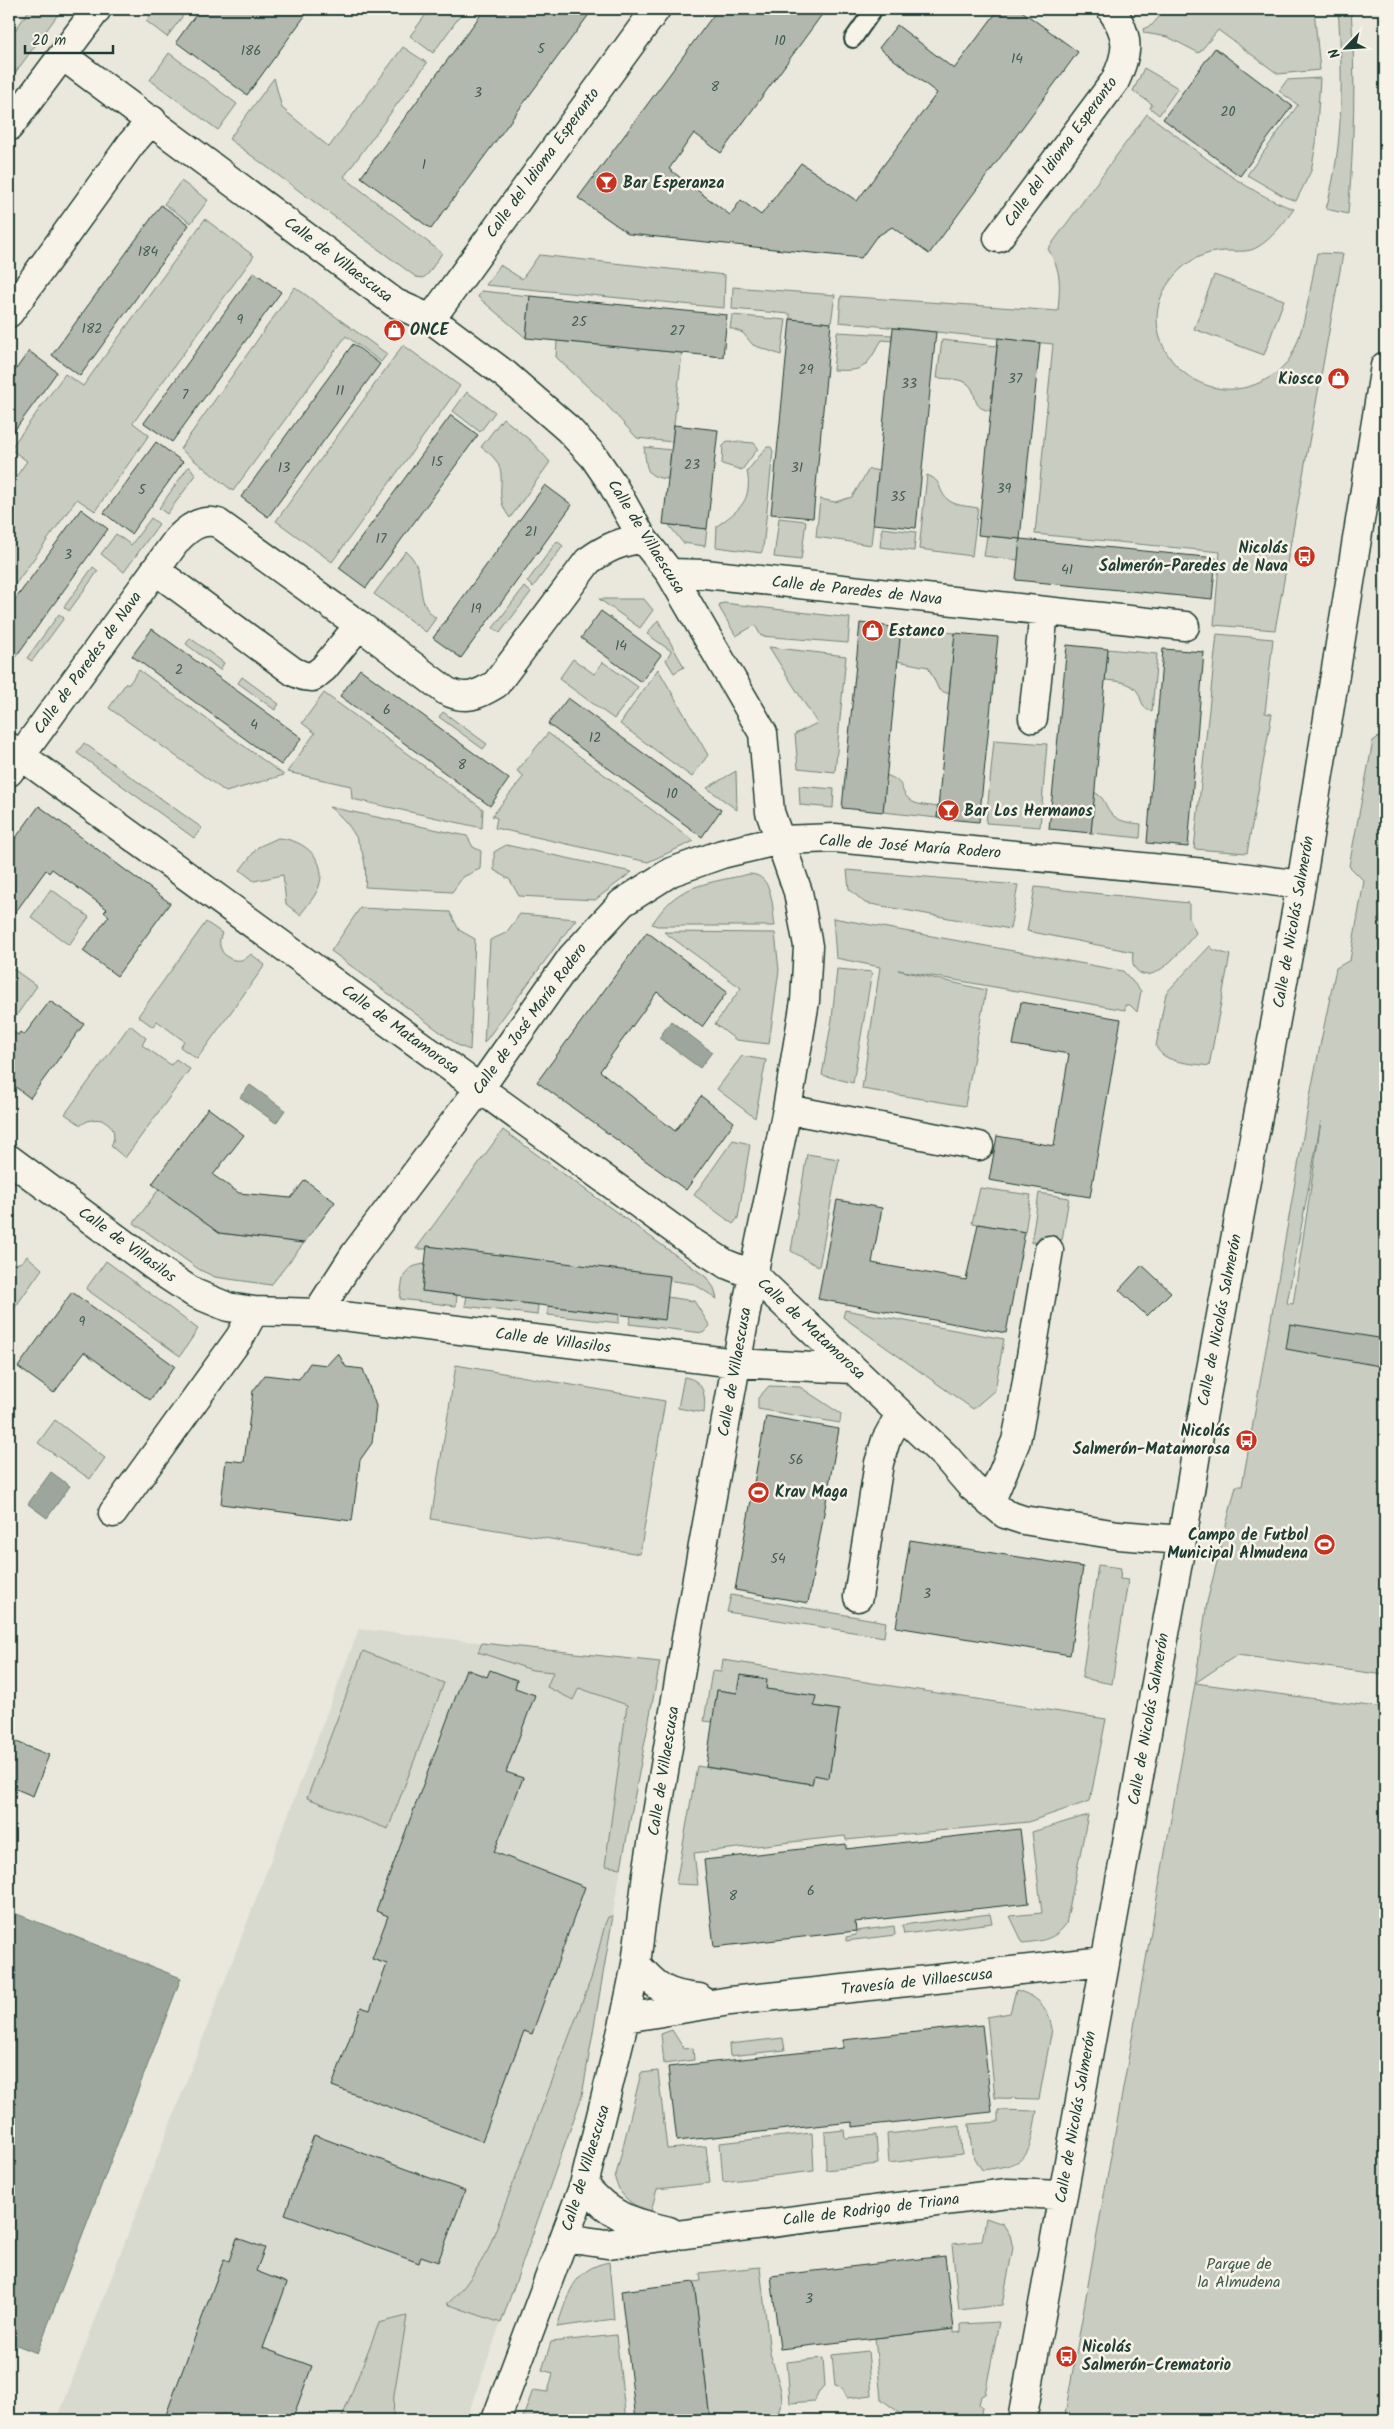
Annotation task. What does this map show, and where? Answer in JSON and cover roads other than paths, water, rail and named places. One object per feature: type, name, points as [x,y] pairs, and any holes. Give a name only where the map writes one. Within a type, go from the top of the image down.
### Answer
[{"type":"street","points":[[9,127],[98,9]]},
{"type":"street","name":"Calle del Idioma Esperanto","points":[[431,319],[656,9]]},
{"type":"street","name":"Calle del Idioma Esperanto","points":[[998,238],[1115,81],[1126,57],[1125,37],[1111,9]]},
{"type":"street","name":"Calle de Villaescusa","points":[[63,56],[152,120],[395,303],[431,319],[506,375],[568,429],[594,457],[611,482],[643,540],[670,573],[763,733],[770,812],[798,892],[808,946],[806,1001],[788,1109],[736,1363],[669,1740],[647,1874],[636,1964],[625,2018],[584,2185],[496,2420]]},
{"type":"street","points":[[9,313],[131,144],[152,120]]},
{"type":"street","name":"Calle de Nicolás Salmerón","points":[[1022,2420],[1182,1540],[1201,1423],[1301,885],[1385,366]]},
{"type":"street","name":"Calle de Paredes de Nava","points":[[13,758],[50,712],[186,531],[208,520],[218,523],[359,624],[446,691],[457,696],[482,693],[496,684],[588,561],[605,548],[626,540],[643,540]]},
{"type":"street","points":[[155,570],[294,672],[304,676],[313,677],[324,668],[359,624]]},
{"type":"street","name":"Calle de Paredes de Nava","points":[[670,573],[705,574],[1185,626]]},
{"type":"street","points":[[1034,718],[1044,611]]},
{"type":"street","name":"Calle de Matamorosa","points":[[13,758],[480,1088],[690,1241],[726,1264],[754,1275],[990,1503],[1005,1514],[1023,1520],[1118,1536],[1182,1540]]},
{"type":"street","name":"Calle de José María Rodero","points":[[317,1313],[355,1254],[480,1088],[572,958],[622,904],[671,872],[722,854],[781,840],[836,838],[1217,874],[1301,885]]},
{"type":"street","points":[[788,1109],[979,1146]]},
{"type":"street","name":"Calle de Villasilos","points":[[9,1159],[162,1272],[194,1292],[228,1307],[254,1311],[317,1313],[736,1363],[852,1369]]},
{"type":"street","points":[[990,1503],[1016,1441],[1022,1416],[1049,1250]]},
{"type":"street","points":[[113,1513],[240,1336],[254,1311]]},
{"type":"street","points":[[858,1597],[879,1463],[886,1440],[900,1414]]},
{"type":"street","name":"Travesía de Villaescusa","points":[[625,2018],[662,2010],[730,2001],[1104,1961]]},
{"type":"street","name":"Travesía de Villaescusa","points":[[636,1964],[652,1982],[664,1991],[677,1996],[730,2001]]},
{"type":"street","name":"Calle de Rodrigo de Triana","points":[[584,2185],[600,2204],[625,2220],[680,2233]]},
{"type":"street","name":"Calle de Rodrigo de Triana","points":[[565,2238],[607,2244],[680,2233],[1007,2193],[1062,2195]]},
{"type":"lane","points":[[852,39],[874,9]]},
{"type":"place","name":"Bar Esperanza","points":[[607,183]]},
{"type":"place","name":"ONCE","points":[[394,330]]},
{"type":"place","name":"Kiosco","points":[[1338,379]]},
{"type":"place","name":"Nicolás Salmerón-Paredes de Nava","points":[[1304,557]]},
{"type":"place","name":"Estanco","points":[[873,631]]},
{"type":"place","name":"Bar Los Hermanos","points":[[948,811]]},
{"type":"place","name":"Nicolás Salmerón-Matamorosa","points":[[1246,1440]]},
{"type":"place","name":"Krav Maga","points":[[759,1492]]},
{"type":"place","name":"Campo de Futbol Municipal Almudena","points":[[1324,1544]]},
{"type":"place","name":"Nicolás Salmerón-Crematorio","points":[[1066,2356]]},
{"type":"park label","name":"Parque de la Almudena","points":[[1239,2273]]}]
